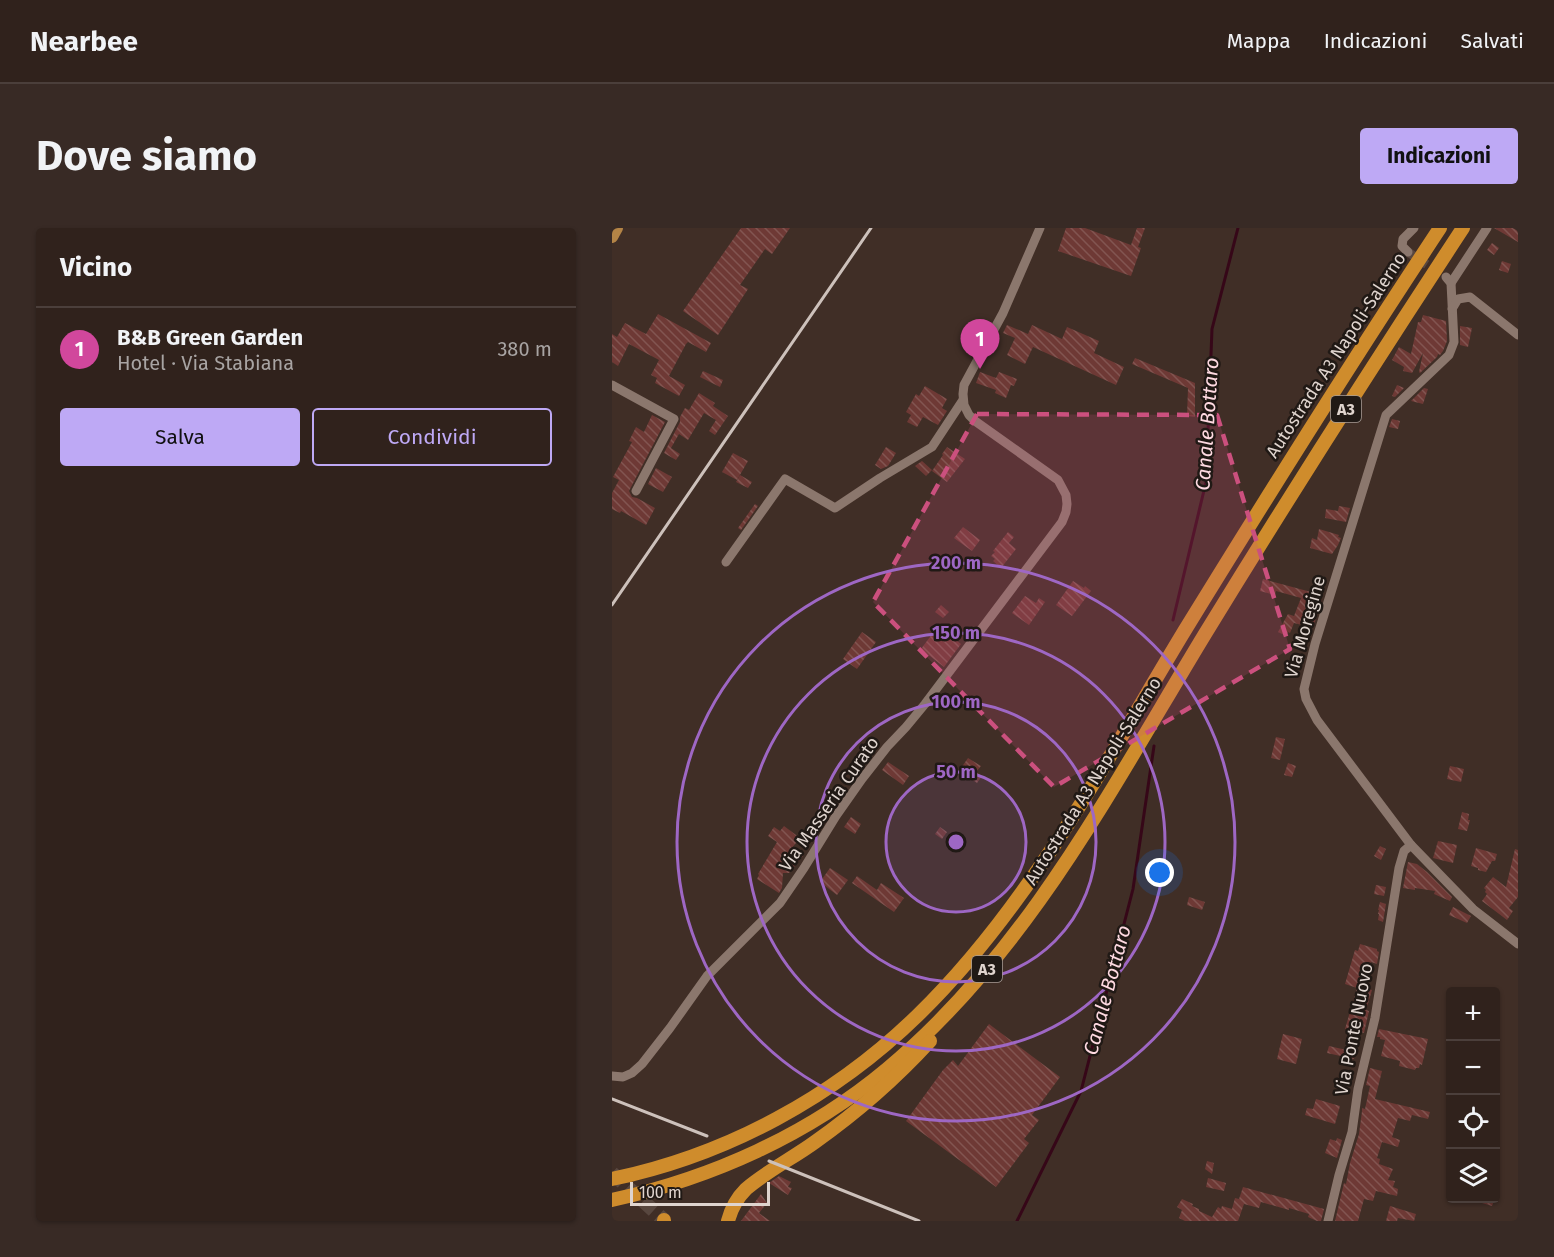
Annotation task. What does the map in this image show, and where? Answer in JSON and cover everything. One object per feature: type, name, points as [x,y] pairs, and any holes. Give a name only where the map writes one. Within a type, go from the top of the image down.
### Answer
[{"type":"highway","name":"Autostrada A3 Napoli-Salerno","points":[[612,1179],[657,1168],[716,1148],[757,1129],[811,1099],[882,1048],[918,1016],[960,970],[1011,906],[1069,821],[1283,470],[1440,228]]},
{"type":"highway","name":"Autostrada A3 Napoli-Salerno","points":[[612,1200],[716,1169],[771,1144],[820,1117],[889,1068],[975,982],[1028,916],[1078,844],[1310,465],[1463,228]]},
{"type":"highway","points":[[729,1221],[733,1207],[746,1190],[828,1132],[917,1055],[946,1023],[975,982]]},
{"type":"main road","points":[[612,237],[617,228]]},
{"type":"street","points":[[726,562],[785,479],[835,508],[932,447],[963,400],[964,385],[995,330],[1040,228]]},
{"type":"street","points":[[1408,252],[1402,246],[1402,239],[1414,228]]},
{"type":"street","name":"Via Moregine","points":[[1487,228],[1448,280],[1454,342],[1449,355],[1386,415],[1315,644],[1304,689],[1306,699],[1317,720],[1411,845],[1473,909],[1518,944]]},
{"type":"street","points":[[1452,309],[1458,299],[1470,297],[1518,334]]},
{"type":"street","points":[[612,385],[674,419],[636,491]]},
{"type":"street","name":"Via Masseria Curato","points":[[612,1076],[623,1077],[642,1064],[707,976],[780,903],[862,779],[938,687],[1062,522],[1067,504],[1066,495],[1058,480],[975,421],[969,415],[963,400]]},
{"type":"street","name":"Via Ponte Nuovo","points":[[1328,1221],[1352,1132],[1358,1089],[1375,1018],[1399,868],[1404,851],[1411,845]]},
{"type":"highlighted area","points":[[977,414],[1217,415],[1290,649],[1054,787],[873,602]]},
{"type":"building","points":[[741,228],[790,228],[772,254],[765,249],[740,285],[748,289],[718,335],[683,311]]},
{"type":"building","points":[[1066,228],[1085,228],[1131,245],[1137,228],[1145,228],[1131,276],[1058,251]]},
{"type":"building","points":[[1494,228],[1513,228],[1518,231],[1518,242]]},
{"type":"building","points":[[1492,243],[1499,248],[1494,255],[1487,250]]},
{"type":"building","points":[[1502,261],[1511,264],[1508,273],[1499,270]]},
{"type":"building","points":[[658,314],[711,343],[706,352],[688,342],[686,344],[669,376],[685,385],[679,396],[655,383],[657,378],[651,375],[659,360],[629,344],[618,366],[612,362],[612,334],[617,337],[625,323],[646,334]]},
{"type":"building","points":[[1423,315],[1446,321],[1447,341],[1440,355],[1438,354],[1420,373],[1423,353],[1412,373],[1403,371],[1404,367],[1392,360],[1399,347],[1411,354],[1418,322],[1421,322]]},
{"type":"building","points":[[1007,325],[1028,334],[1032,325],[1062,339],[1067,327],[1099,341],[1094,353],[1124,367],[1116,385],[1033,347],[1025,364],[1007,355],[1015,338],[1003,333]]},
{"type":"building","points":[[1460,326],[1472,328],[1468,347],[1460,345]]},
{"type":"building","points":[[1135,358],[1195,383],[1195,417],[1187,416],[1188,388],[1132,364]]},
{"type":"building","points":[[703,371],[723,380],[720,387],[700,377]]},
{"type":"building","points":[[980,372],[996,378],[999,372],[1017,379],[1014,386],[1011,385],[1006,398],[995,393],[996,390],[976,383]]},
{"type":"building","points":[[1397,385],[1404,388],[1395,397],[1392,396]]},
{"type":"building","points":[[925,386],[947,399],[942,408],[947,411],[938,425],[923,417],[917,427],[907,422],[911,415],[906,412],[916,394],[919,396]]},
{"type":"building","points":[[1424,388],[1428,389],[1423,404],[1411,401]]},
{"type":"building","points":[[699,393],[715,403],[713,406],[728,416],[715,435],[709,431],[716,420],[704,413],[688,440],[679,434],[671,448],[680,454],[676,460],[664,453],[685,408],[689,410]]},
{"type":"building","points":[[652,415],[665,422],[629,491],[632,497],[655,508],[646,525],[621,511],[620,513],[612,509],[612,493],[619,480],[613,477],[632,442],[629,441],[636,427],[644,432]]},
{"type":"building","points":[[1392,419],[1400,421],[1398,429],[1389,427]]},
{"type":"building","points":[[886,447],[896,453],[888,466],[881,469],[875,465]]},
{"type":"building","points":[[947,447],[965,459],[947,482],[932,471]]},
{"type":"building","points":[[733,453],[748,461],[737,480],[722,472]]},
{"type":"building","points":[[922,461],[932,470],[926,476],[915,466]]},
{"type":"building","points":[[656,468],[672,477],[663,492],[648,484]]},
{"type":"building","points":[[740,475],[752,482],[748,488],[736,482]]},
{"type":"building","points":[[755,504],[758,506],[741,530],[738,528]]},
{"type":"building","points":[[1339,506],[1350,508],[1346,522],[1325,518],[1326,509],[1338,511]]},
{"type":"building","points":[[963,527],[980,540],[972,551],[954,538]]},
{"type":"building","points":[[1319,529],[1339,535],[1338,537],[1341,538],[1332,554],[1310,548],[1312,538],[1317,540]]},
{"type":"building","points":[[1008,532],[1014,537],[1009,543],[1016,549],[1001,568],[991,556]]},
{"type":"building","points":[[1263,579],[1311,592],[1310,597],[1322,599],[1313,628],[1294,623],[1290,633],[1288,632],[1286,636],[1278,632],[1288,614],[1294,616],[1301,598],[1276,591],[1275,595],[1260,591]]},
{"type":"building","points":[[1073,581],[1091,591],[1072,616],[1056,605]]},
{"type":"building","points":[[1025,596],[1036,603],[1039,598],[1045,602],[1029,625],[1012,613]]},
{"type":"building","points":[[941,605],[949,612],[943,618],[935,612]]},
{"type":"building","points":[[938,626],[961,644],[944,667],[921,649]]},
{"type":"building","points":[[862,632],[876,642],[857,669],[843,659]]},
{"type":"building","points":[[1276,737],[1285,739],[1280,760],[1271,758]]},
{"type":"building","points":[[968,758],[981,766],[976,772],[982,776],[977,783],[959,771]]},
{"type":"building","points":[[888,762],[909,776],[903,785],[882,770]]},
{"type":"building","points":[[1288,763],[1296,766],[1292,777],[1284,775]]},
{"type":"building","points":[[1450,766],[1464,769],[1461,782],[1447,779]]},
{"type":"building","points":[[1462,812],[1469,814],[1467,831],[1458,829]]},
{"type":"building","points":[[851,817],[861,824],[855,834],[844,827]]},
{"type":"building","points":[[784,826],[800,838],[791,849],[803,856],[789,873],[783,873],[782,888],[779,893],[757,879],[777,842],[768,836],[774,827],[780,831]]},
{"type":"building","points":[[940,827],[947,832],[942,839],[935,834]]},
{"type":"building","points":[[1438,841],[1457,845],[1453,863],[1433,858]]},
{"type":"building","points":[[1380,846],[1386,849],[1381,860],[1374,856]]},
{"type":"building","points":[[1476,848],[1497,854],[1495,861],[1492,861],[1486,872],[1471,866]]},
{"type":"building","points":[[1515,849],[1518,850],[1518,897],[1509,908],[1513,911],[1507,920],[1482,901],[1487,894],[1484,888],[1493,877],[1506,887]]},
{"type":"building","points":[[1408,862],[1417,864],[1427,872],[1452,897],[1450,901],[1434,894],[1435,891],[1403,888]]},
{"type":"building","points":[[830,868],[848,880],[837,895],[820,882]]},
{"type":"building","points":[[857,876],[877,890],[881,883],[904,898],[894,912],[852,883]]},
{"type":"building","points":[[1376,885],[1386,887],[1384,896],[1374,894]]},
{"type":"building","points":[[1189,897],[1205,902],[1202,910],[1187,905]]},
{"type":"building","points":[[1380,902],[1386,904],[1383,922],[1378,920]]},
{"type":"building","points":[[1453,907],[1471,916],[1467,923],[1449,915]]},
{"type":"building","points":[[1360,944],[1377,949],[1379,952],[1377,964],[1371,962],[1363,987],[1372,990],[1366,1010],[1369,1011],[1364,1033],[1345,1029],[1357,988],[1345,984],[1355,950],[1358,951]]},
{"type":"building","points":[[989,1024],[1060,1077],[1032,1115],[1039,1120],[1024,1139],[1029,1143],[996,1187],[906,1121],[943,1070],[953,1060],[958,1066]]},
{"type":"building","points":[[1379,1029],[1428,1039],[1422,1065],[1420,1064],[1415,1070],[1399,1066],[1400,1061],[1381,1056],[1385,1040],[1377,1037]]},
{"type":"building","points":[[1283,1034],[1302,1039],[1296,1064],[1277,1059]]},
{"type":"building","points":[[1329,1046],[1355,1052],[1354,1059],[1327,1053]]},
{"type":"building","points":[[1370,1068],[1382,1071],[1375,1099],[1430,1112],[1428,1119],[1412,1115],[1410,1121],[1398,1118],[1392,1137],[1400,1140],[1398,1147],[1382,1142],[1377,1158],[1380,1159],[1379,1164],[1393,1169],[1388,1180],[1395,1181],[1393,1187],[1398,1189],[1397,1196],[1376,1191],[1373,1201],[1364,1199],[1358,1221],[1335,1221],[1359,1134],[1362,1108],[1365,1109],[1370,1086],[1366,1085]]},
{"type":"building","points":[[1316,1099],[1340,1106],[1335,1124],[1305,1115],[1307,1108],[1313,1109]]},
{"type":"building","points":[[1337,1138],[1342,1140],[1337,1158],[1325,1153],[1330,1139],[1336,1141]]},
{"type":"building","points":[[1207,1161],[1214,1163],[1212,1174],[1205,1169]]},
{"type":"building","points":[[779,1176],[791,1182],[788,1187],[792,1188],[788,1195],[769,1183]]},
{"type":"building","points":[[1208,1178],[1226,1183],[1224,1191],[1206,1187]]},
{"type":"building","points":[[1243,1187],[1324,1209],[1321,1221],[1308,1217],[1309,1214],[1261,1202],[1259,1208],[1244,1204],[1238,1221],[1185,1221],[1179,1218],[1182,1210],[1177,1207],[1182,1199],[1212,1217],[1218,1207],[1232,1209],[1235,1198],[1239,1199]]},
{"type":"building","points":[[761,1194],[767,1203],[759,1213],[770,1221],[741,1221]]},
{"type":"building","points":[[1390,1206],[1416,1214],[1414,1221],[1398,1218],[1397,1221],[1386,1221]]},
{"type":"waterway","name":"Canale Bottaro","points":[[1173,620],[1206,482],[1212,329],[1238,228]]},
{"type":"waterway","name":"Canale Bottaro","points":[[1017,1221],[1081,1091],[1133,889],[1154,746]]},
{"type":"tunnel","points":[[1408,252],[1438,272]]},
{"type":"tunnel","points":[[612,1173],[664,1220]]},
{"type":"railway","points":[[612,605],[871,228]]},
{"type":"railway","points":[[612,1099],[707,1136]]},
{"type":"railway","points":[[769,1161],[919,1221]]},
{"type":"place","name":"B&B Green Garden","points":[[980,369]]}]
